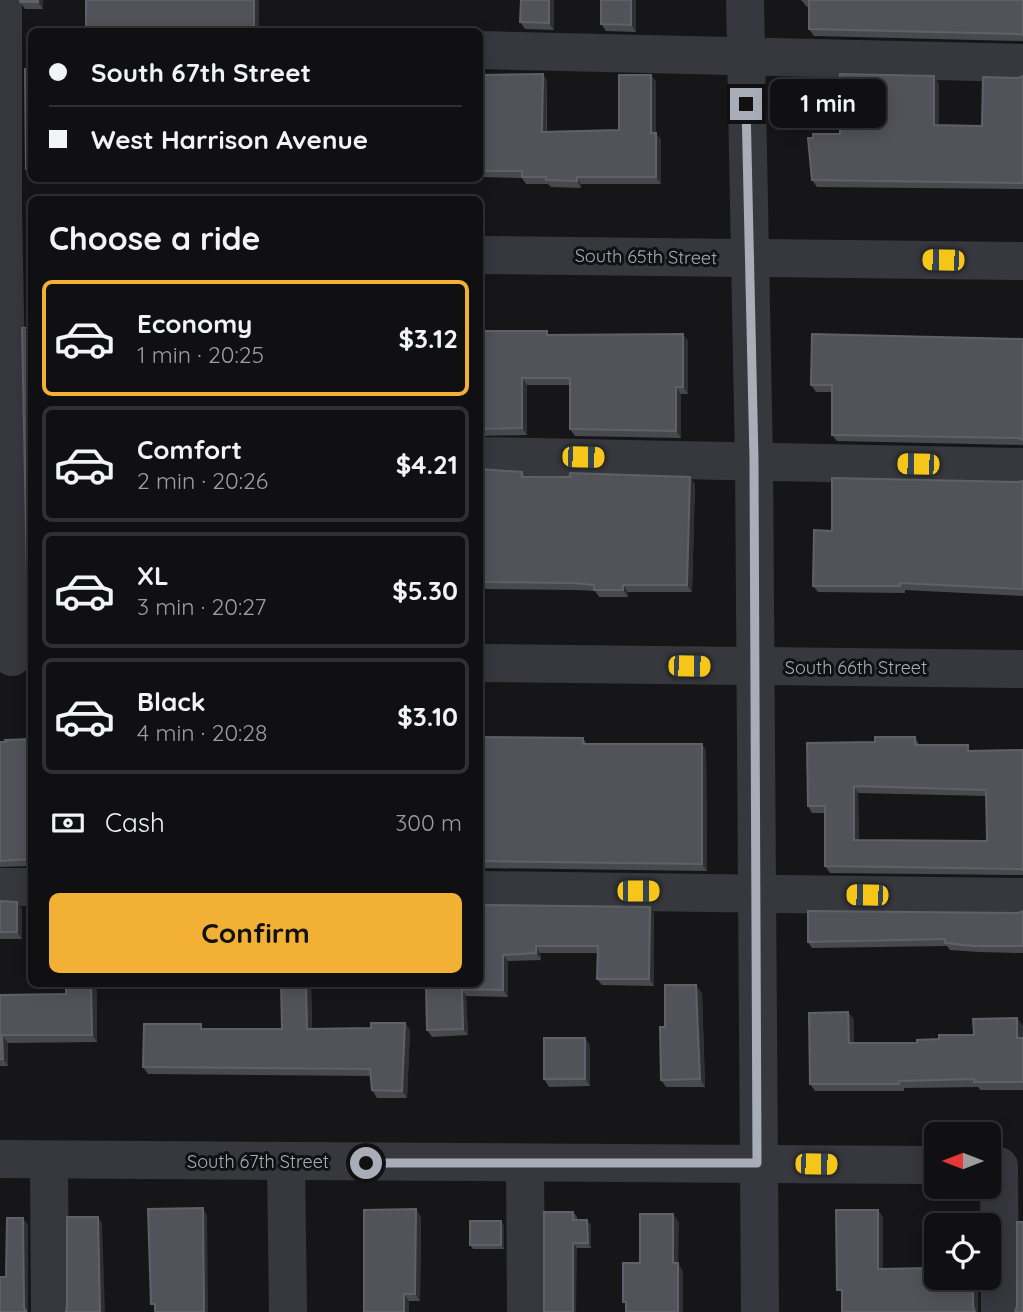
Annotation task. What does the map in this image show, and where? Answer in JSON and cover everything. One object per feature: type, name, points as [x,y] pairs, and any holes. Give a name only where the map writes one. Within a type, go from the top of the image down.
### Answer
[{"type":"street","points":[[3,0],[17,39],[12,249],[19,448],[14,658]]},
{"type":"street","points":[[745,0],[754,460],[760,1312]]},
{"type":"street","points":[[483,50],[1023,63]]},
{"type":"street","name":"South 65th Street","points":[[483,255],[1023,261]]},
{"type":"street","points":[[483,456],[1023,467]]},
{"type":"street","name":"South 66th Street","points":[[483,663],[1023,669]]},
{"type":"street","points":[[0,887],[28,887]]},
{"type":"street","points":[[483,890],[1023,897]]},
{"type":"street","name":"South 67th Street","points":[[0,1159],[924,1165]]},
{"type":"street","points":[[49,1160],[50,1312]]},
{"type":"street","points":[[286,1162],[288,1312]]},
{"type":"street","points":[[525,1164],[526,1312]]},
{"type":"street","points":[[1000,1312],[1004,1166]]},
{"type":"building","points":[[38,0],[38,2],[20,2]]},
{"type":"building","points":[[86,0],[254,0],[254,28],[86,28]]},
{"type":"building","points":[[521,0],[549,0],[549,23],[520,22]]},
{"type":"building","points":[[601,0],[631,0],[631,25],[601,24]]},
{"type":"building","points":[[809,0],[1023,0],[1023,35],[809,29]]},
{"type":"building","points":[[25,69],[28,69],[28,169]]},
{"type":"building","points":[[543,74],[542,132],[619,130],[619,75],[651,75],[651,133],[656,133],[656,177],[577,177],[577,181],[546,180],[546,177],[522,177],[522,171],[483,171],[483,75]]},
{"type":"building","points":[[840,74],[934,76],[934,125],[982,126],[983,77],[1023,76],[1023,183],[812,180],[808,138],[813,138],[813,134],[840,134]]},
{"type":"building","points":[[22,328],[28,328],[27,578]]},
{"type":"building","points":[[483,331],[547,331],[547,335],[683,334],[683,387],[676,387],[676,431],[570,429],[570,378],[522,378],[522,428],[483,429]]},
{"type":"building","points":[[812,334],[1023,339],[1023,440],[832,435],[832,385],[811,385]]},
{"type":"building","points":[[483,469],[522,472],[522,477],[570,477],[570,473],[690,477],[687,585],[623,585],[623,590],[594,590],[594,585],[483,582]]},
{"type":"building","points":[[832,478],[1023,481],[1023,589],[900,583],[900,586],[813,586],[814,530],[832,531]]},
{"type":"building","points":[[483,737],[583,738],[583,744],[702,744],[702,864],[483,861]]},
{"type":"building","points":[[875,737],[915,737],[915,745],[968,745],[968,751],[1023,750],[1023,870],[825,866],[825,806],[808,806],[807,743],[875,742]],"holes":[[[854,786],[986,790],[987,841],[854,840]]]},
{"type":"building","points":[[28,739],[28,859],[0,861],[0,742],[6,742],[5,740]]},
{"type":"building","points":[[0,901],[17,902],[17,932],[0,932]]},
{"type":"building","points":[[483,905],[650,907],[649,979],[597,979],[598,946],[536,946],[536,953],[503,955],[503,990],[462,989],[463,1029],[427,1030],[426,987],[483,987]]},
{"type":"building","points":[[808,911],[1023,911],[1023,946],[974,946],[945,943],[945,939],[808,942]]},
{"type":"building","points":[[665,985],[696,985],[700,1079],[661,1080],[660,1027],[665,1027]]},
{"type":"building","points":[[66,987],[91,987],[92,1035],[2,1035],[3,1059],[0,1059],[0,995],[66,994]]},
{"type":"building","points":[[281,987],[306,987],[307,1029],[371,1028],[371,1023],[405,1023],[402,1091],[372,1090],[370,1069],[143,1067],[144,1024],[201,1024],[201,1029],[282,1029]]},
{"type":"building","points":[[848,1012],[849,1043],[917,1043],[917,1040],[939,1039],[939,1035],[974,1035],[973,1019],[1017,1018],[1017,1038],[1023,1038],[1023,1082],[974,1082],[974,1079],[899,1081],[899,1084],[810,1084],[809,1013]]},
{"type":"building","points":[[544,1038],[585,1038],[585,1079],[544,1079]]},
{"type":"building","points":[[203,1208],[204,1312],[155,1312],[155,1304],[151,1304],[148,1209]]},
{"type":"building","points":[[416,1209],[415,1294],[404,1294],[404,1312],[364,1312],[364,1210]]},
{"type":"building","points":[[836,1210],[878,1210],[878,1269],[924,1268],[924,1290],[973,1290],[975,1312],[842,1312],[842,1290],[837,1290]]},
{"type":"building","points":[[544,1212],[573,1212],[573,1220],[587,1220],[588,1243],[573,1243],[573,1312],[544,1312]]},
{"type":"building","points":[[640,1214],[673,1214],[673,1263],[678,1263],[678,1312],[626,1312],[626,1302],[623,1302],[623,1263],[640,1263]]},
{"type":"building","points":[[67,1217],[98,1217],[100,1312],[66,1312]]},
{"type":"building","points":[[7,1218],[23,1218],[26,1312],[0,1312],[0,1277],[6,1277]]},
{"type":"building","points":[[470,1221],[501,1221],[501,1245],[470,1245]]},
{"type":"building","points":[[1017,1222],[1023,1222],[1023,1312],[1015,1312]]},
{"type":"route","points":[[366,1163],[757,1163],[754,460],[746,104]]}]
